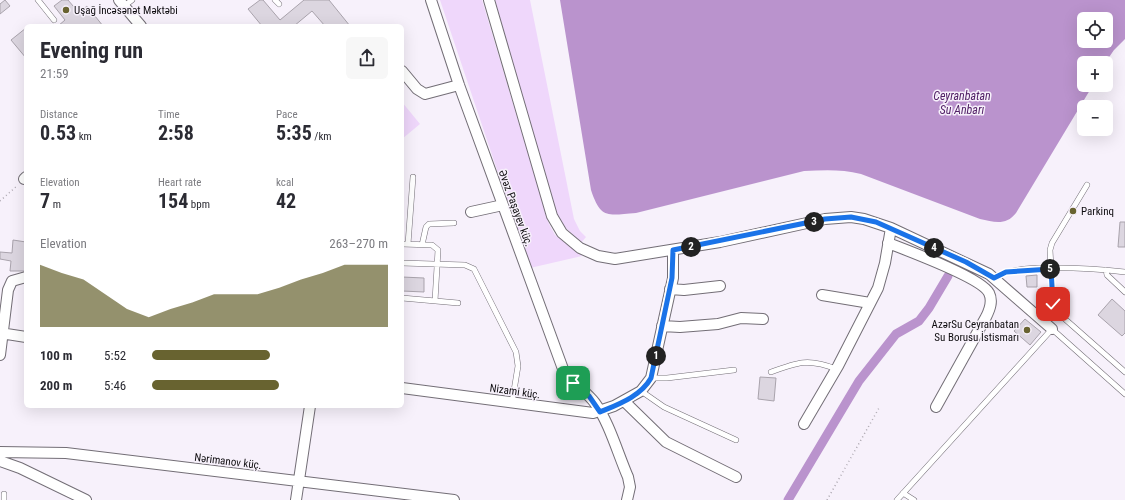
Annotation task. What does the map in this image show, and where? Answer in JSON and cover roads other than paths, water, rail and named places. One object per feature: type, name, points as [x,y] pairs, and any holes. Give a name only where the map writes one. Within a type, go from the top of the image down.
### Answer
[{"type":"street","name":"Əvəz Paşayev küç.","points":[[431,0],[459,85],[562,369],[573,383],[589,396],[600,412]]},
{"type":"street","points":[[489,0],[552,216],[559,229],[568,240],[580,248],[606,258],[624,259],[838,218],[864,219],[891,228],[966,262],[994,278],[1052,329]]},
{"type":"street","points":[[125,2],[140,24]]},
{"type":"street","points":[[404,73],[417,89],[425,94],[459,85]]},
{"type":"street","points":[[471,212],[503,205]]},
{"type":"street","points":[[804,424],[836,369],[870,304],[882,276],[891,228]]},
{"type":"street","points":[[888,243],[937,262],[984,286],[991,296],[990,308],[986,317],[936,407]]},
{"type":"street","name":"Nizami küç.","points":[[404,388],[574,412],[600,412],[624,401],[641,390],[651,378],[670,289],[674,264],[673,250]]},
{"type":"street","points":[[0,355],[1,333],[10,284],[19,278],[24,277]]},
{"type":"street","points":[[670,289],[690,290],[720,286]]},
{"type":"street","points":[[822,294],[870,304]]},
{"type":"street","points":[[662,326],[680,327],[718,324],[741,318],[763,319]]},
{"type":"street","points":[[1,333],[24,337]]},
{"type":"street","points":[[624,401],[666,442],[736,477]]},
{"type":"street","points":[[296,500],[310,408]]},
{"type":"street","points":[[600,412],[628,477],[630,498]]},
{"type":"street","name":"Nərimanov küç.","points":[[0,452],[26,451],[66,453],[434,499],[454,500]]},
{"type":"street","points":[[0,461],[20,468],[86,500]]},
{"type":"lane","points":[[38,0],[54,20]]},
{"type":"lane","points":[[413,177],[405,244],[436,246],[438,250],[438,265],[435,301]]},
{"type":"lane","points":[[1087,185],[1052,243],[1050,250],[1053,304],[1057,312],[1125,372]]},
{"type":"lane","points":[[422,245],[426,227],[429,224],[454,224]]},
{"type":"lane","points":[[404,263],[465,265],[474,269],[516,352],[518,366],[512,403]]},
{"type":"lane","points":[[994,278],[1006,272],[1051,269],[1088,268],[1125,272]]},
{"type":"lane","points":[[1106,270],[1107,275],[1125,292]]},
{"type":"lane","points":[[404,298],[458,303]]},
{"type":"lane","points":[[897,500],[1052,329],[1125,394]]},
{"type":"lane","points":[[771,372],[799,362],[810,361],[821,363],[836,369]]},
{"type":"lane","points":[[651,378],[666,378],[734,370]]},
{"type":"lane","points":[[641,390],[664,407],[736,440]]},
{"type":"lane","points":[[903,493],[914,500]]},
{"type":"lane","points":[[4,494],[4,500]]},
{"type":"water","name":"Ceyranbatan Su Anbarı","points":[[560,0],[1125,0],[1125,39],[1110,56],[1077,56],[1077,92],[1089,92],[1084,100],[1077,100],[1077,112],[1016,213],[1008,220],[995,222],[980,219],[861,174],[826,170],[804,171],[636,213],[607,214],[598,207],[591,190]]},
{"type":"waterway","points":[[788,500],[859,381],[896,334],[919,321],[929,308],[948,276]]},
{"type":"place","name":"Uşağ İncəsənət Məktəbi","points":[[66,10]]},
{"type":"place","name":"Parkinq","points":[[1073,211]]},
{"type":"place","name":"AzərSu Ceyranbatan Su Borusu İstismarı","points":[[1027,330]]}]
